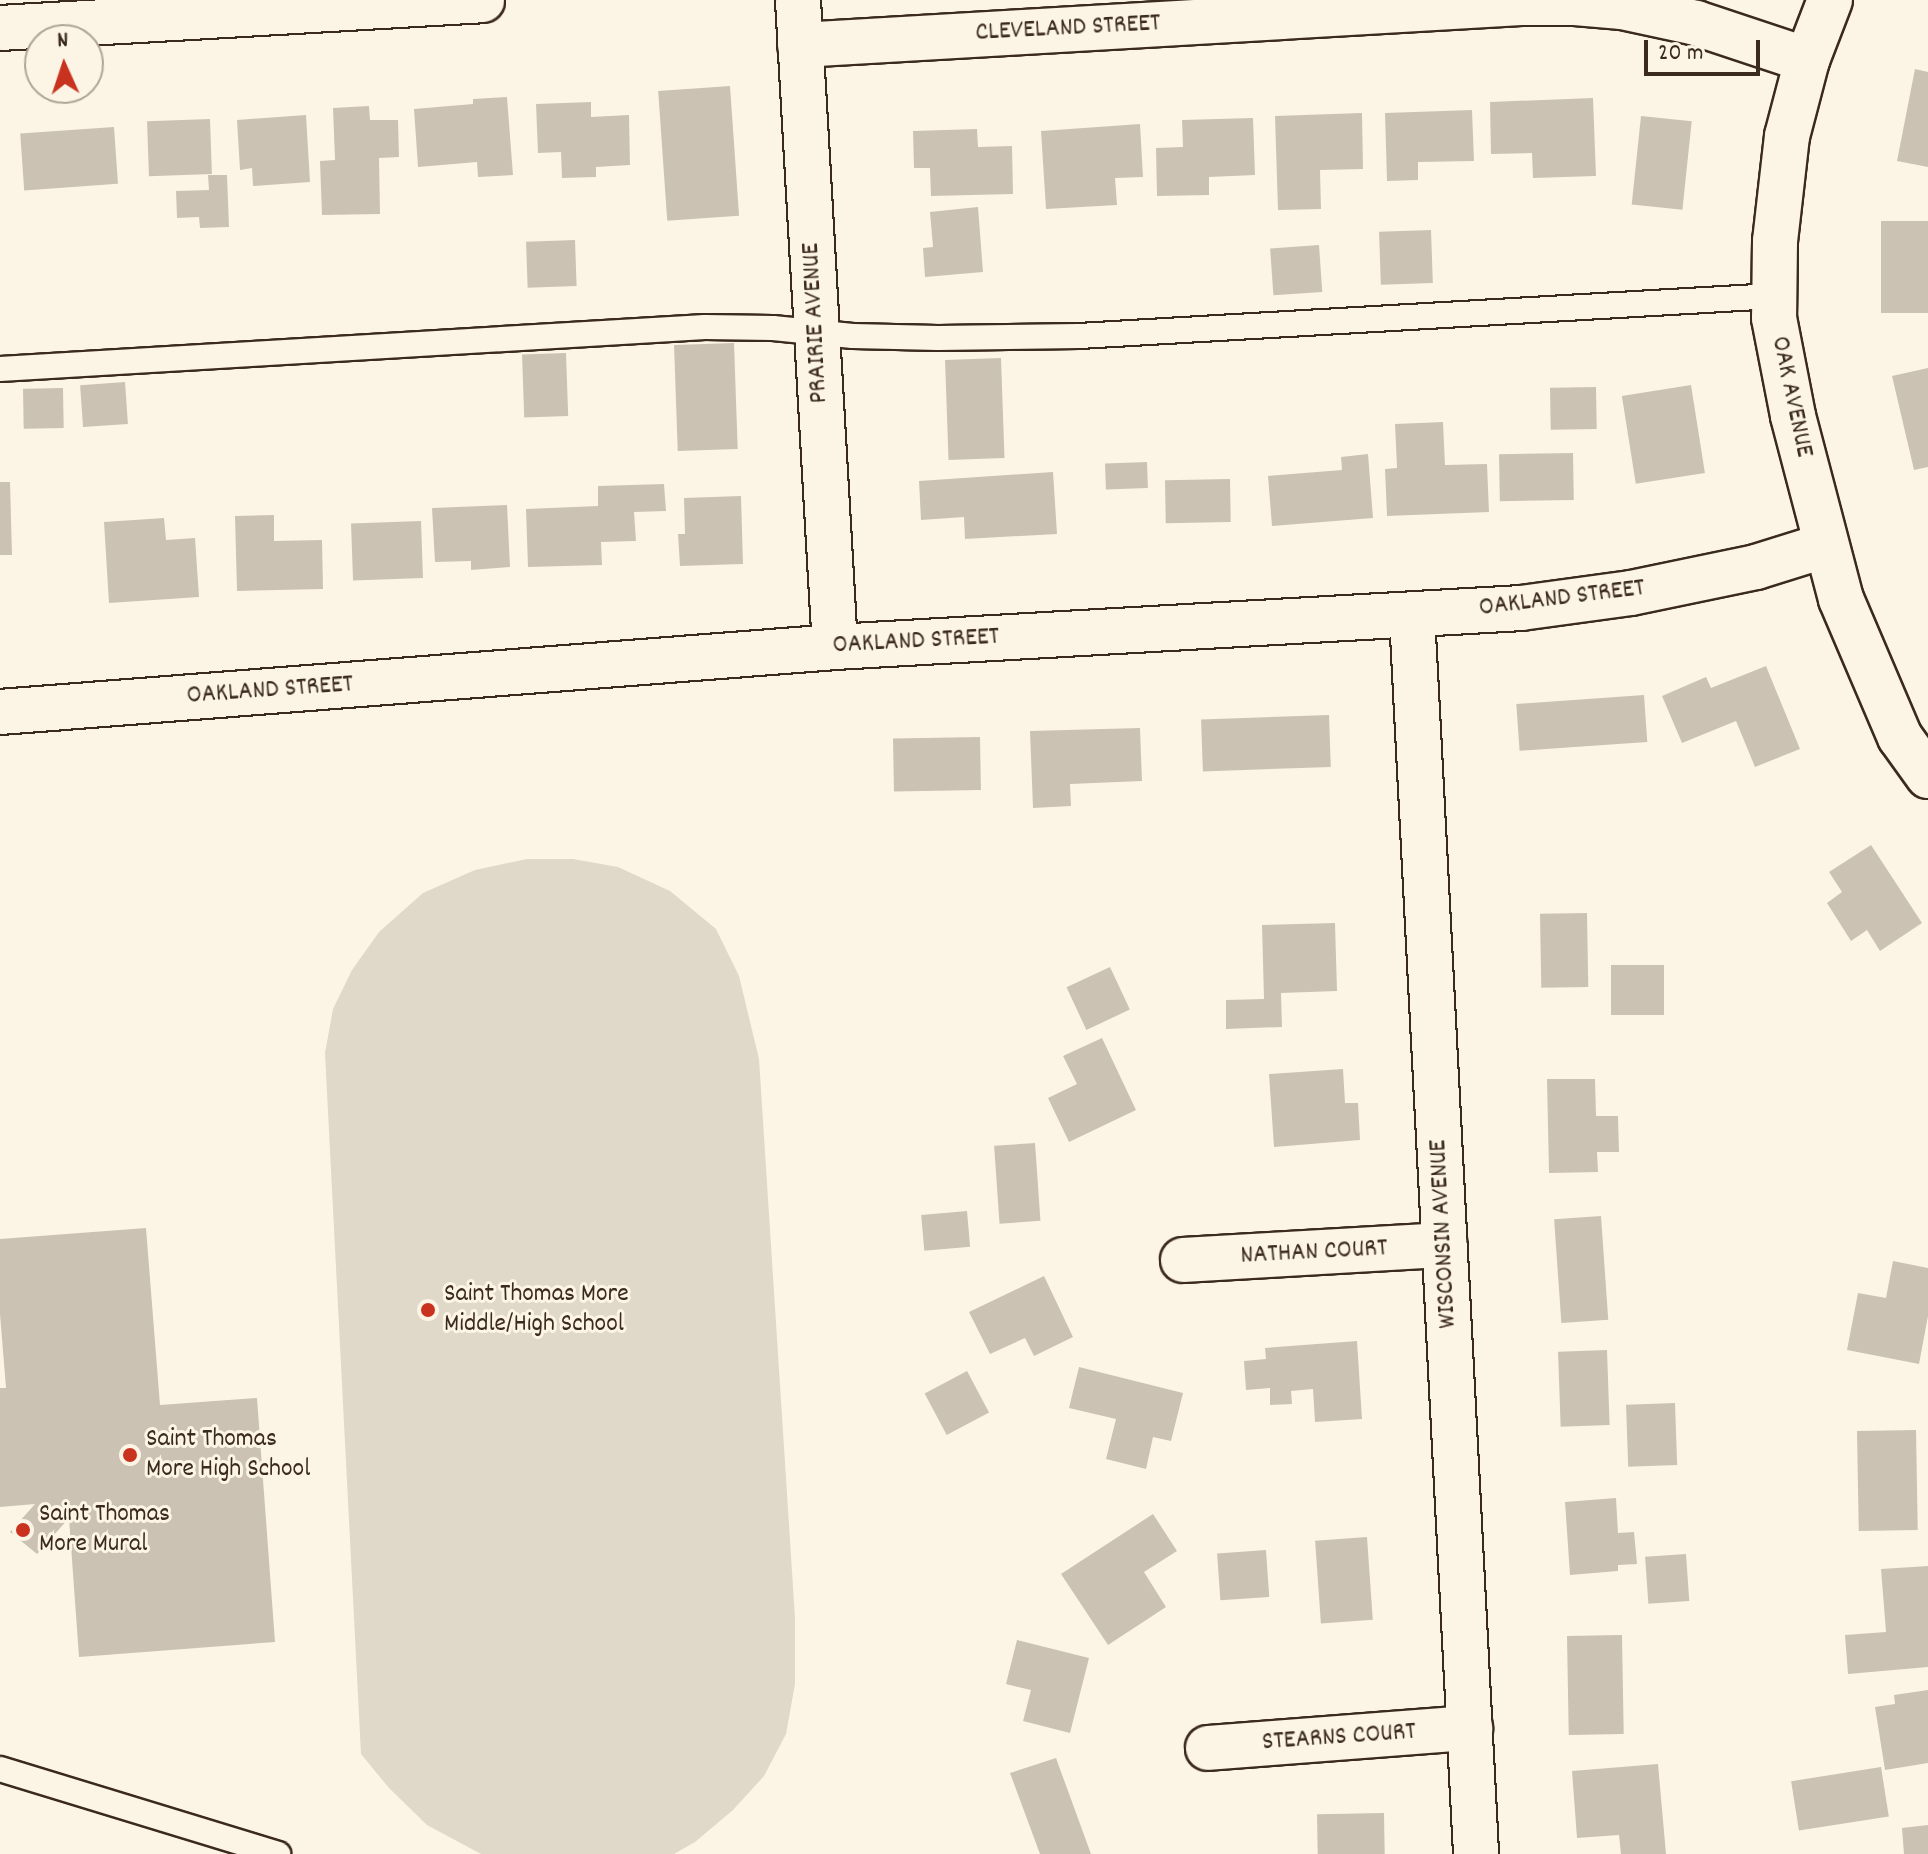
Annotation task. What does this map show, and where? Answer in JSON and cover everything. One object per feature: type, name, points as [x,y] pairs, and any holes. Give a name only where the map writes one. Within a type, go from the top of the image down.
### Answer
[{"type":"street","points":[[0,28],[482,0]]},
{"type":"street","name":"PRAIRIE AVENUE","points":[[798,0],[835,647]]},
{"type":"street","name":"OAK AVENUE","points":[[1830,0],[1807,60],[1787,136],[1775,241],[1774,318],[1793,416],[1841,599],[1900,737],[1928,776]]},
{"type":"street","name":"CLEVELAND STREET","points":[[800,45],[1506,4],[1575,3],[1622,7],[1696,23],[1807,60]]},
{"type":"street","name":"OAKLAND STREET","points":[[0,712],[835,647],[1521,608],[1631,593],[1756,567],[1826,545]]},
{"type":"street","name":"WISCONSIN AVENUE","points":[[1412,615],[1476,1854]]},
{"type":"street","name":"NATHAN COURT","points":[[1183,1260],[1445,1245]]},
{"type":"street","name":"STEARNS COURT","points":[[1208,1748],[1470,1728]]},
{"type":"lane","points":[[0,369],[705,327],[938,338],[1079,336],[1775,296]]},
{"type":"lane","points":[[0,1769],[278,1854]]},
{"type":"shaded area","points":[[527,859],[573,859],[618,867],[670,891],[716,929],[739,976],[759,1059],[795,1618],[795,1684],[786,1734],[764,1776],[733,1810],[695,1842],[674,1854],[481,1854],[427,1825],[389,1788],[361,1754],[325,1053],[333,1009],[352,970],[379,932],[423,893],[475,870]]},
{"type":"building","points":[[1915,69],[1928,72],[1928,167],[1897,161]]},
{"type":"building","points":[[730,86],[739,216],[667,221],[658,91]]},
{"type":"building","points":[[507,97],[513,175],[478,177],[477,162],[418,167],[414,109],[473,104],[473,99]]},
{"type":"building","points":[[1593,98],[1596,176],[1533,178],[1532,153],[1491,154],[1490,102]]},
{"type":"building","points":[[591,102],[591,117],[629,115],[630,165],[596,167],[596,177],[562,178],[561,152],[538,153],[536,104]]},
{"type":"building","points":[[369,106],[370,120],[398,120],[399,157],[379,158],[380,214],[322,215],[320,161],[335,160],[333,108]]},
{"type":"building","points":[[1472,110],[1474,161],[1418,162],[1418,180],[1387,181],[1385,113]]},
{"type":"building","points":[[1362,113],[1363,169],[1320,170],[1321,209],[1278,210],[1275,116]]},
{"type":"building","points":[[306,115],[310,182],[253,186],[252,168],[240,170],[237,120]]},
{"type":"building","points":[[1641,116],[1692,121],[1682,210],[1632,205]]},
{"type":"building","points":[[1253,118],[1255,175],[1209,177],[1209,195],[1157,196],[1156,148],[1183,147],[1182,120]]},
{"type":"building","points":[[210,119],[212,174],[149,176],[147,121]]},
{"type":"building","points":[[1140,124],[1143,177],[1115,178],[1117,205],[1046,209],[1041,131]]},
{"type":"building","points":[[114,127],[118,184],[24,190],[20,134]]},
{"type":"building","points":[[977,129],[978,147],[1012,146],[1013,194],[931,196],[930,168],[914,168],[913,131]]},
{"type":"building","points":[[208,175],[227,175],[229,227],[200,228],[199,217],[177,218],[176,191],[209,190]]},
{"type":"building","points":[[978,207],[983,272],[925,277],[923,248],[933,247],[930,212]]},
{"type":"building","points":[[1881,221],[1928,221],[1928,313],[1881,313]]},
{"type":"building","points":[[1431,230],[1433,283],[1381,285],[1379,232]]},
{"type":"building","points":[[575,240],[577,286],[528,288],[526,242]]},
{"type":"building","points":[[1319,245],[1322,292],[1273,295],[1270,248]]},
{"type":"building","points":[[734,343],[738,449],[678,451],[674,345]]},
{"type":"building","points":[[566,353],[568,416],[524,417],[522,355]]},
{"type":"building","points":[[1001,358],[1004,458],[949,460],[945,360]]},
{"type":"building","points":[[1928,368],[1928,467],[1914,470],[1892,376]]},
{"type":"building","points":[[125,382],[128,424],[83,427],[80,385]]},
{"type":"building","points":[[1691,385],[1705,473],[1636,484],[1622,396]]},
{"type":"building","points":[[1596,387],[1597,429],[1551,430],[1550,388]]},
{"type":"building","points":[[63,388],[64,428],[24,429],[23,389]]},
{"type":"building","points":[[1443,422],[1445,465],[1487,464],[1489,512],[1387,516],[1385,469],[1397,468],[1395,424]]},
{"type":"building","points":[[1573,453],[1574,500],[1500,501],[1499,454]]},
{"type":"building","points":[[1368,454],[1373,518],[1272,526],[1268,476],[1342,470],[1341,457]]},
{"type":"building","points":[[1147,462],[1148,488],[1106,489],[1105,463]]},
{"type":"building","points":[[1053,472],[1057,534],[965,539],[964,517],[921,520],[919,481]]},
{"type":"building","points":[[1230,479],[1231,522],[1166,523],[1165,480]]},
{"type":"building","points":[[0,482],[10,482],[12,555],[0,555]]},
{"type":"building","points":[[664,484],[666,511],[634,512],[636,541],[601,542],[602,565],[528,567],[526,509],[598,506],[598,486]]},
{"type":"building","points":[[741,496],[743,564],[680,566],[678,534],[685,534],[684,498]]},
{"type":"building","points":[[507,505],[510,567],[471,570],[471,561],[435,562],[432,508]]},
{"type":"building","points":[[274,515],[274,541],[322,540],[323,589],[237,591],[235,516]]},
{"type":"building","points":[[164,518],[166,540],[195,538],[199,597],[109,603],[104,522]]},
{"type":"building","points":[[421,521],[423,578],[353,580],[351,523]]},
{"type":"building","points":[[1766,666],[1800,749],[1755,767],[1736,721],[1682,743],[1662,696],[1706,677],[1711,688]]},
{"type":"building","points":[[1644,695],[1647,742],[1520,751],[1516,704]]},
{"type":"building","points":[[1329,715],[1331,767],[1203,771],[1201,719]]},
{"type":"building","points":[[1140,728],[1142,781],[1070,784],[1071,806],[1033,808],[1030,731]]},
{"type":"building","points":[[980,737],[981,790],[894,792],[893,739]]},
{"type":"building","points":[[1871,845],[1922,923],[1880,951],[1867,930],[1851,941],[1827,903],[1842,892],[1829,872]]},
{"type":"building","points":[[1587,913],[1588,987],[1541,988],[1540,914]]},
{"type":"building","points":[[1335,923],[1337,991],[1281,993],[1282,1027],[1226,1029],[1226,1000],[1264,999],[1262,925]]},
{"type":"building","points":[[1611,965],[1664,965],[1664,1015],[1611,1015]]},
{"type":"building","points":[[1110,967],[1130,1010],[1086,1030],[1066,987]]},
{"type":"building","points":[[1102,1038],[1136,1110],[1069,1142],[1048,1098],[1077,1084],[1063,1056]]},
{"type":"building","points":[[1343,1069],[1345,1103],[1358,1103],[1360,1140],[1274,1147],[1269,1074]]},
{"type":"building","points":[[1547,1079],[1595,1079],[1596,1116],[1618,1116],[1619,1152],[1597,1152],[1598,1172],[1549,1173]]},
{"type":"building","points":[[1035,1143],[1040,1221],[1000,1224],[994,1146]]},
{"type":"building","points":[[967,1211],[970,1247],[924,1251],[921,1215]]},
{"type":"building","points":[[1601,1216],[1608,1320],[1561,1323],[1554,1219]]},
{"type":"building","name":"Saint Thomas More High School","points":[[146,1228],[160,1405],[257,1398],[275,1642],[79,1657],[69,1518],[37,1554],[10,1532],[35,1504],[0,1507],[0,1388],[6,1388],[0,1314],[0,1239]]},
{"type":"building","points":[[1893,1261],[1928,1268],[1928,1316],[1919,1364],[1847,1350],[1858,1293],[1886,1298]]},
{"type":"building","points":[[1044,1276],[1073,1337],[1034,1356],[1025,1338],[990,1354],[969,1312]]},
{"type":"building","points":[[1357,1341],[1362,1419],[1315,1422],[1313,1389],[1291,1391],[1292,1404],[1270,1405],[1270,1388],[1246,1390],[1244,1361],[1266,1359],[1265,1348]]},
{"type":"building","points":[[1607,1350],[1610,1425],[1561,1427],[1558,1352]]},
{"type":"building","points":[[1079,1367],[1183,1393],[1171,1441],[1153,1437],[1146,1469],[1106,1459],[1116,1419],[1069,1408]]},
{"type":"building","points":[[967,1371],[989,1412],[947,1435],[925,1394]]},
{"type":"building","points":[[1675,1403],[1677,1465],[1628,1467],[1626,1405]]},
{"type":"building","points":[[1916,1430],[1918,1530],[1859,1531],[1857,1431]]},
{"type":"building","points":[[1616,1498],[1618,1533],[1634,1532],[1637,1564],[1618,1565],[1618,1571],[1570,1575],[1565,1502]]},
{"type":"building","points":[[1153,1514],[1177,1551],[1144,1572],[1166,1607],[1108,1645],[1061,1574]]},
{"type":"building","points":[[1367,1537],[1373,1620],[1321,1623],[1315,1541]]},
{"type":"building","points":[[1266,1550],[1269,1597],[1220,1600],[1217,1553]]},
{"type":"building","points":[[1686,1554],[1689,1601],[1648,1604],[1645,1557]]},
{"type":"building","points":[[1928,1566],[1928,1667],[1848,1674],[1845,1635],[1886,1632],[1881,1569]]},
{"type":"building","points":[[1622,1635],[1624,1734],[1569,1735],[1567,1636]]},
{"type":"building","points":[[1017,1640],[1089,1658],[1070,1733],[1023,1721],[1031,1690],[1006,1684]]},
{"type":"building","points":[[1928,1690],[1928,1763],[1885,1770],[1875,1707],[1895,1704],[1894,1695]]},
{"type":"building","points":[[1056,1758],[1091,1854],[1040,1854],[1010,1773]]},
{"type":"building","points":[[1658,1764],[1666,1854],[1621,1854],[1619,1835],[1577,1838],[1572,1771]]},
{"type":"building","points":[[1881,1767],[1889,1816],[1799,1831],[1791,1781]]},
{"type":"building","points":[[1384,1813],[1385,1854],[1318,1854],[1317,1814]]},
{"type":"building","points":[[1928,1825],[1928,1854],[1904,1854],[1902,1828]]},
{"type":"place","name":"Saint Thomas More Middle/High School","points":[[428,1310]]},
{"type":"place","name":"Saint Thomas More High School","points":[[130,1455]]},
{"type":"place","name":"Saint Thomas More Mural","points":[[23,1530]]}]
